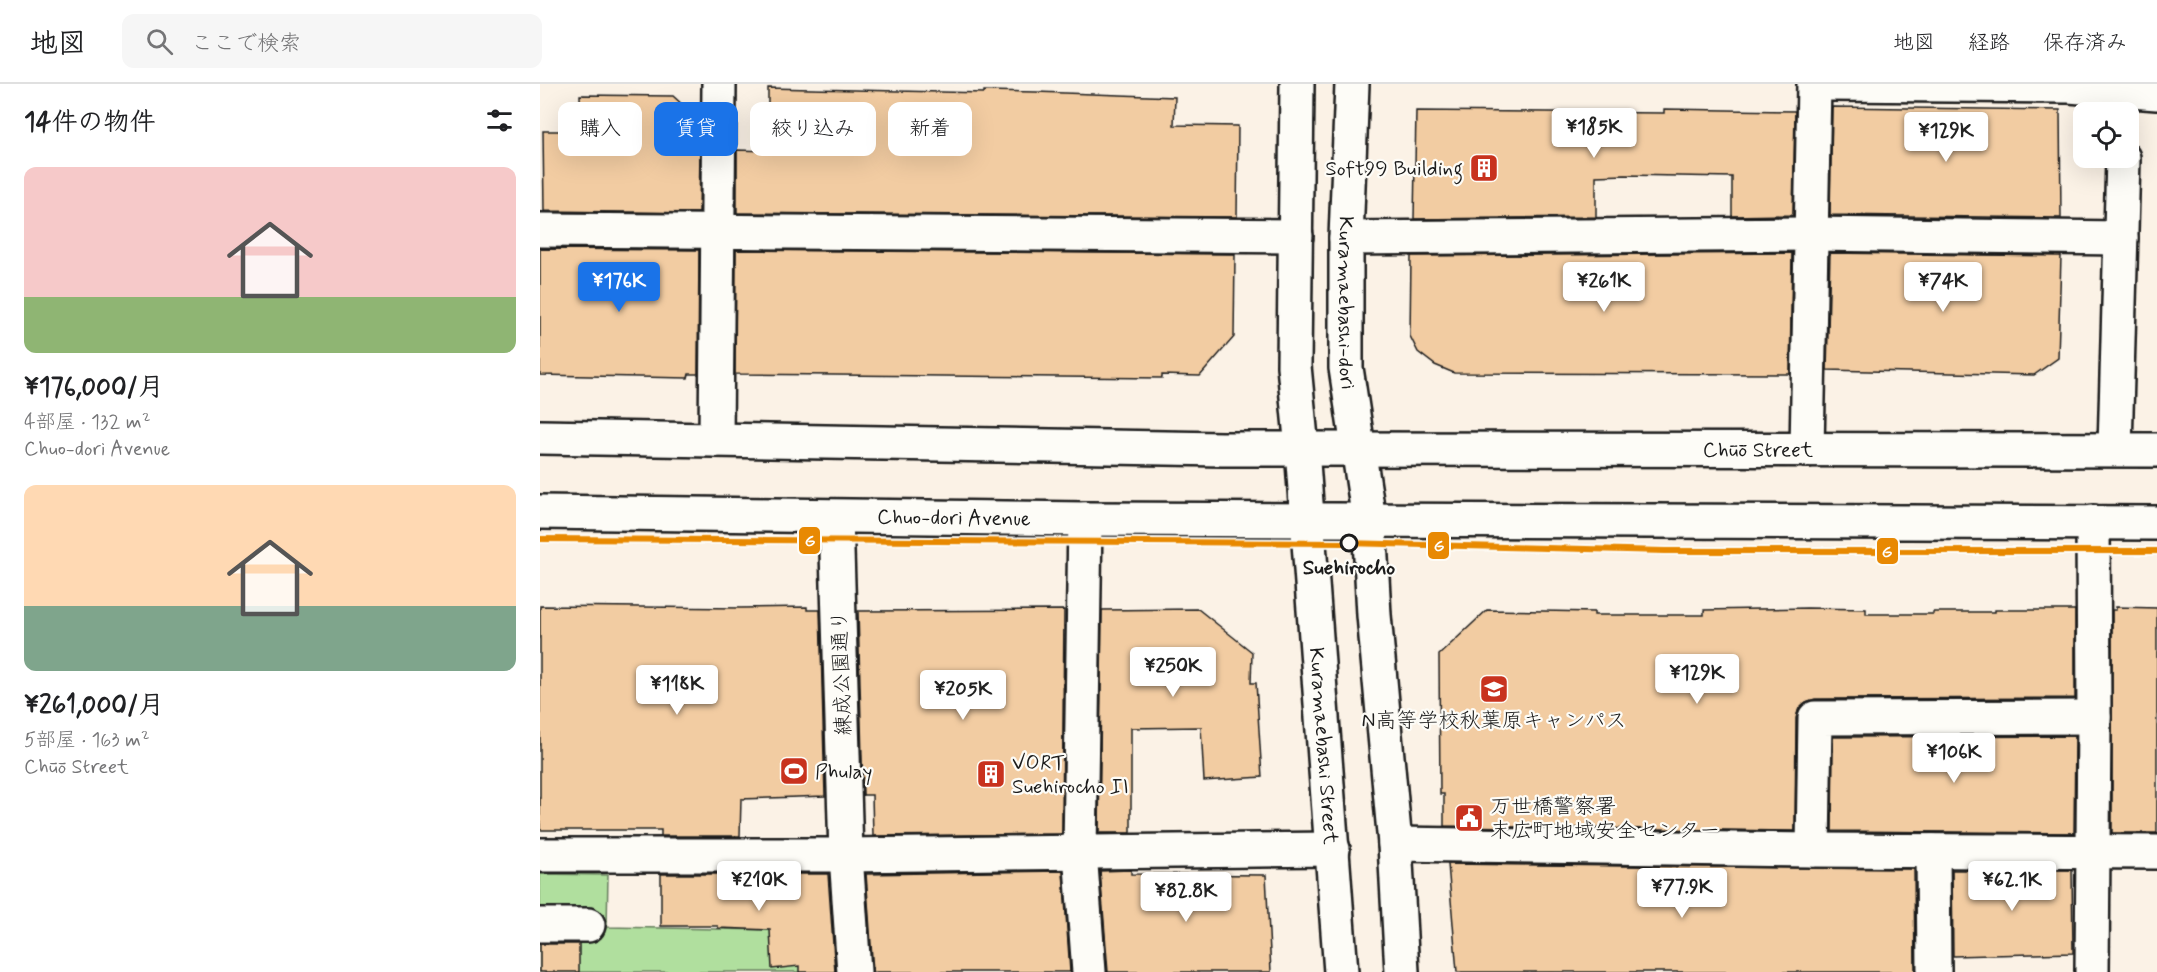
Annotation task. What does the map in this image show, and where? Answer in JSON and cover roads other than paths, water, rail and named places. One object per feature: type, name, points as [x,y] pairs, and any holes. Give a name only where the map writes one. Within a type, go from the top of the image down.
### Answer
[{"type":"street","points":[[716,440],[719,84]]},
{"type":"street","points":[[1297,84],[1294,366],[1307,519]]},
{"type":"street","name":"Kuramaebashi-dori","points":[[1352,84],[1346,238],[1346,368],[1369,520]]},
{"type":"street","points":[[1807,450],[1814,84]]},
{"type":"street","points":[[1829,84],[2069,86],[2133,95]]},
{"type":"street","points":[[2115,449],[2123,168]]},
{"type":"street","points":[[540,230],[1296,236]]},
{"type":"street","points":[[1346,238],[1811,234],[2121,238]]},
{"type":"street","points":[[540,437],[1359,450]]},
{"type":"street","name":"Chūō Street","points":[[1359,450],[2157,450]]},
{"type":"street","name":"Chuo-dori Avenue","points":[[540,512],[836,517],[1369,520]]},
{"type":"street","name":"練成公園通り","points":[[836,517],[846,855],[854,972]]},
{"type":"street","points":[[1085,519],[1080,852],[1089,972]]},
{"type":"street","name":"Kuramaebashi Street","points":[[1307,519],[1341,972]]},
{"type":"street","points":[[1402,972],[1395,844],[1374,615],[1369,520],[2157,523]]},
{"type":"street","points":[[2092,972],[2093,522]]},
{"type":"street","points":[[1813,850],[1815,718],[2094,717]]},
{"type":"street","points":[[1395,844],[2157,852]]},
{"type":"street","points":[[540,855],[846,855],[1333,849]]},
{"type":"street","points":[[1933,851],[1934,972]]},
{"type":"street","points":[[540,925],[588,925]]},
{"type":"place","name":"Soft99 Building","points":[[1484,168]]},
{"type":"place","name":"Suehirocho","points":[[1349,543]]},
{"type":"place","name":"N高等学校秋葉原キャンパス","points":[[1494,689]]},
{"type":"place","name":"Phulay","points":[[794,771]]},
{"type":"place","name":"VORT Suehirocho II","points":[[991,774]]},
{"type":"place","name":"万世橋警察署 末広町地域安全センター","points":[[1469,818]]}]
